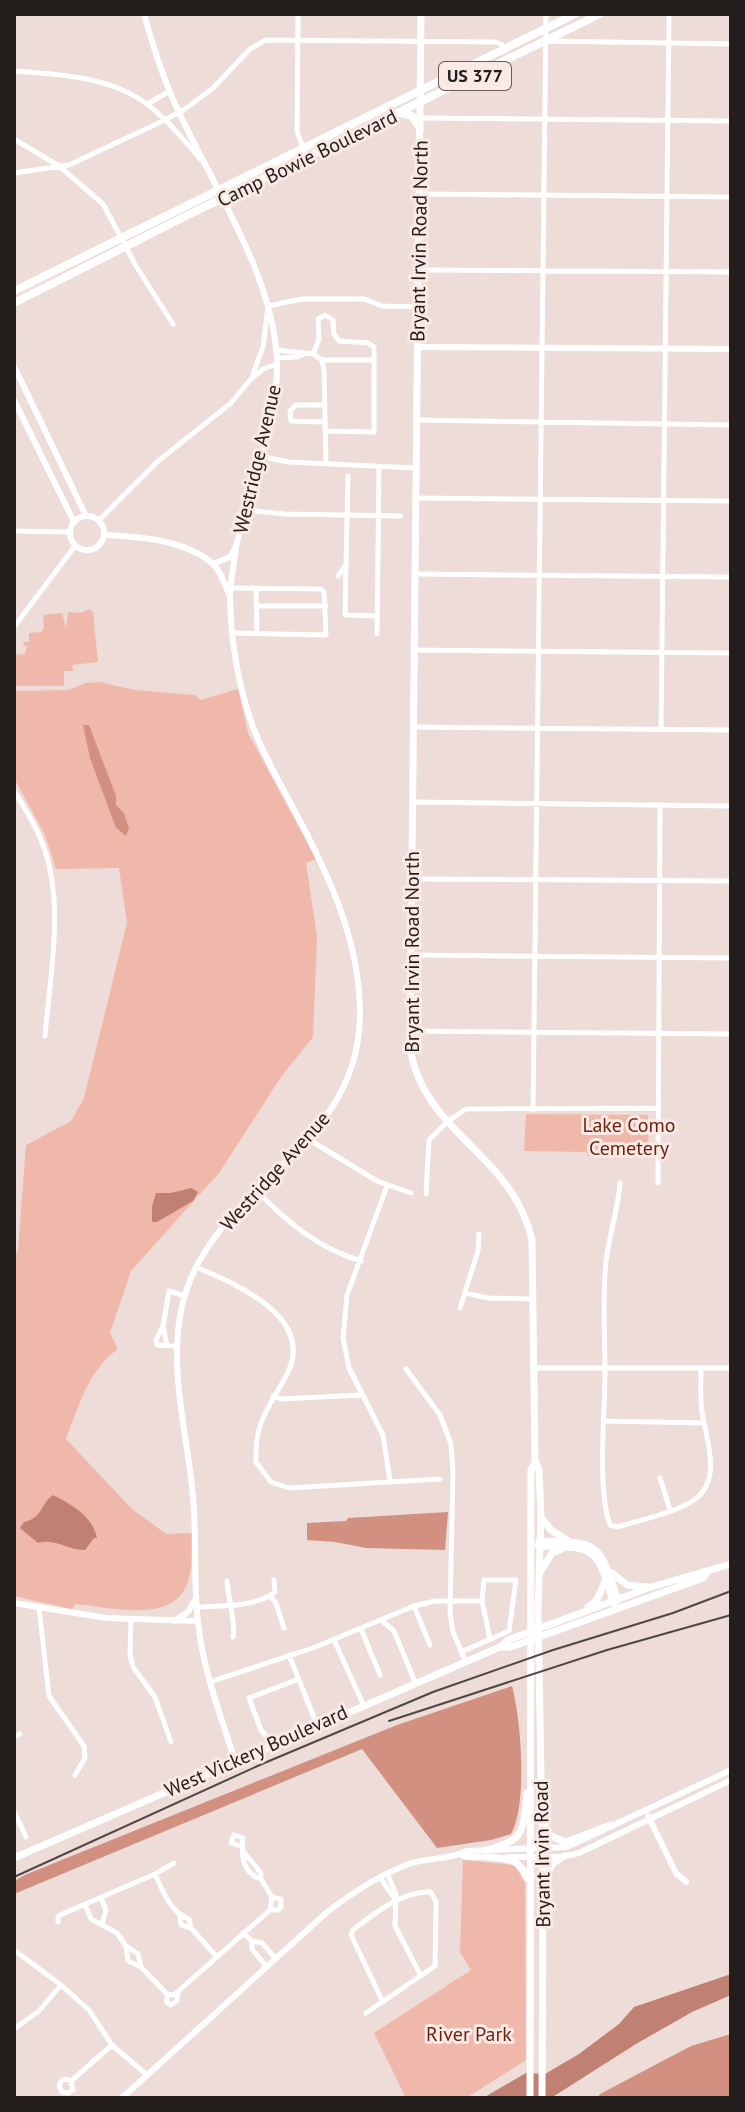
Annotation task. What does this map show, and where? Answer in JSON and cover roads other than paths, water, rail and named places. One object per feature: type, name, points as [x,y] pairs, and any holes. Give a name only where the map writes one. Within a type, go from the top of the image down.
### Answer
[{"type":"main road","name":"Bryant Irvin Road North","points":[[416,468],[421,14]]},
{"type":"main road","name":"Camp Bowie Boulevard","points":[[14,303],[420,90],[575,14]]},
{"type":"main road","name":"Camp Bowie Boulevard","points":[[304,152],[399,113],[600,14]]},
{"type":"main road","points":[[399,113],[412,116],[420,123]]},
{"type":"main road","name":"Camp Bowie Boulevard","points":[[14,291],[124,243]]},
{"type":"main road","points":[[416,468],[416,498]]},
{"type":"main road","name":"Bryant Irvin Road North","points":[[416,498],[410,955],[412,1061],[431,1103],[505,1180],[528,1221],[532,1240],[534,1299],[535,1462],[539,1470],[541,1516],[536,1544],[535,1611]]},
{"type":"main road","name":"Bryant Irvin Road North","points":[[535,1462],[531,1470],[540,1573],[535,1611]]},
{"type":"main road","points":[[541,1516],[551,1530],[569,1544],[592,1553],[617,1603]]},
{"type":"main road","points":[[536,1544],[592,1546],[608,1568],[617,1603]]},
{"type":"main road","points":[[540,1573],[552,1553],[569,1544]]},
{"type":"main road","name":"West Vickery Boulevard","points":[[14,1858],[465,1660],[500,1647],[511,1647],[651,1587],[731,1564]]},
{"type":"main road","points":[[608,1568],[627,1585],[651,1587]]},
{"type":"main road","name":"West Vickery Boulevard","points":[[500,1647],[508,1640],[564,1618],[703,1578],[707,1572]]},
{"type":"main road","points":[[564,1618],[584,1610],[597,1600],[606,1579]]},
{"type":"main road","name":"Bryant Irvin Road","points":[[535,1611],[536,1734],[543,1885],[542,2098]]},
{"type":"main road","name":"Bryant Irvin Road","points":[[530,2098],[530,1784],[536,1734]]},
{"type":"main road","points":[[487,1853],[522,1833],[530,1784]]},
{"type":"main road","points":[[542,1816],[549,1835],[565,1842],[611,1825]]},
{"type":"main road","points":[[487,1853],[519,1863],[530,1883]]},
{"type":"main road","points":[[543,1885],[553,1863],[564,1856]]},
{"type":"street","name":"Westridge Avenue","points":[[144,14],[179,113],[261,284],[268,306],[277,357],[275,393],[236,547],[231,592],[233,633],[251,722],[265,757],[334,891],[349,940],[358,986],[360,1024],[344,1087],[330,1113],[226,1222],[196,1267],[185,1296],[176,1346],[179,1394],[194,1499],[197,1621],[209,1682],[235,1760]]},
{"type":"street","points":[[298,14],[297,131],[304,152]]},
{"type":"street","points":[[533,1110],[546,14]]},
{"type":"street","points":[[661,730],[669,14]]},
{"type":"street","points":[[14,173],[69,165],[179,113],[213,88],[258,43],[277,39],[495,42],[501,44],[509,59]]},
{"type":"street","points":[[545,41],[731,44]]},
{"type":"street","points":[[14,71],[96,81],[129,93],[165,120],[204,164]]},
{"type":"street","points":[[147,104],[170,91]]},
{"type":"street","points":[[420,123],[544,119],[731,121]]},
{"type":"street","points":[[14,139],[59,166],[103,204],[173,324]]},
{"type":"street","points":[[419,194],[731,197]]},
{"type":"street","points":[[418,270],[731,272]]},
{"type":"street","points":[[251,379],[263,347],[268,306],[302,299],[364,299],[382,306],[418,307]]},
{"type":"street","points":[[310,354],[319,339],[318,319],[329,316],[339,341],[371,344],[374,347],[374,432],[325,431]]},
{"type":"street","points":[[417,347],[731,349]]},
{"type":"street","points":[[99,520],[157,462],[232,402],[251,379],[277,357],[310,354],[322,360],[374,360]]},
{"type":"street","points":[[322,360],[326,464]]},
{"type":"street","points":[[14,366],[86,516]]},
{"type":"street","points":[[14,400],[74,522]]},
{"type":"street","points":[[323,405],[296,405],[290,411],[291,421],[323,422]]},
{"type":"street","points":[[417,420],[731,425]]},
{"type":"street","points":[[259,456],[288,462],[416,468]]},
{"type":"street","points":[[377,634],[379,466]]},
{"type":"street","points":[[348,476],[345,615],[377,616]]},
{"type":"street","points":[[416,498],[731,501]]},
{"type":"street","points":[[244,510],[285,514],[401,516]]},
{"type":"street","points":[[99,520],[86,516],[74,522],[70,532],[75,546],[93,550],[105,535]]},
{"type":"street","points":[[99,520],[105,535]]},
{"type":"street","points":[[14,531],[70,532]]},
{"type":"street","points":[[105,535],[160,541],[187,550],[213,564],[231,592],[256,589],[316,589],[324,592],[326,635],[233,633]]},
{"type":"street","points":[[14,627],[75,546]]},
{"type":"street","name":"Westridge Avenue","points":[[213,564],[230,557],[236,547]]},
{"type":"street","points":[[338,576],[346,564]]},
{"type":"street","points":[[415,574],[731,577]]},
{"type":"street","points":[[256,589],[257,634]]},
{"type":"street","points":[[257,606],[326,606]]},
{"type":"street","points":[[413,650],[731,653]]},
{"type":"street","points":[[413,727],[731,730]]},
{"type":"street","points":[[14,791],[33,819],[52,885],[54,928],[45,1036]]},
{"type":"street","points":[[413,802],[731,806]]},
{"type":"street","points":[[658,1183],[660,805]]},
{"type":"street","points":[[412,879],[731,881]]},
{"type":"street","points":[[410,955],[731,958]]},
{"type":"street","points":[[410,1031],[731,1034]]},
{"type":"street","points":[[426,1194],[429,1140],[466,1109],[658,1108]]},
{"type":"street","points":[[308,1139],[387,1186],[411,1193]]},
{"type":"street","points":[[620,1183],[619,1206],[606,1270],[604,1421],[606,1509],[610,1525],[618,1527],[670,1510],[697,1497],[706,1483],[711,1459],[704,1423],[701,1369]]},
{"type":"street","points":[[387,1186],[344,1307],[343,1338],[349,1368],[383,1435],[390,1481]]},
{"type":"street","points":[[257,1191],[284,1219],[314,1241],[340,1255],[361,1261]]},
{"type":"street","points":[[460,1308],[478,1251],[479,1234]]},
{"type":"street","points":[[196,1267],[251,1292],[273,1311],[292,1343],[290,1368],[262,1415],[256,1462],[266,1477],[289,1488],[440,1479]]},
{"type":"street","points":[[176,1346],[167,1345],[162,1335],[169,1291],[185,1296]]},
{"type":"street","points":[[465,1293],[488,1298],[534,1299]]},
{"type":"street","points":[[533,1368],[731,1368]]},
{"type":"street","points":[[406,1369],[440,1415],[451,1444],[453,1632],[465,1660]]},
{"type":"street","points":[[273,1396],[281,1399],[362,1395]]},
{"type":"street","points":[[604,1421],[704,1423]]},
{"type":"street","points":[[660,1478],[670,1510]]},
{"type":"street","points":[[197,1607],[270,1596],[275,1592],[274,1580]]},
{"type":"street","points":[[461,1652],[490,1639],[510,1630],[516,1580],[484,1580],[482,1601],[490,1639]]},
{"type":"street","points":[[227,1581],[228,1604],[235,1628],[233,1637]]},
{"type":"street","points":[[270,1596],[276,1603],[284,1628]]},
{"type":"street","points":[[172,1622],[188,1612],[196,1598]]},
{"type":"street","points":[[209,1682],[361,1629],[414,1606],[435,1601],[482,1601]]},
{"type":"street","points":[[14,1603],[131,1620],[197,1621]]},
{"type":"street","points":[[414,1606],[430,1645]]},
{"type":"street","points":[[39,1608],[49,1696],[84,1746],[85,1758],[75,1775]]},
{"type":"street","points":[[131,1620],[130,1655],[133,1667],[155,1697],[171,1742]]},
{"type":"street","points":[[381,1620],[394,1631],[415,1682]]},
{"type":"street","points":[[361,1629],[380,1675]]},
{"type":"street","points":[[334,1639],[363,1704]]},
{"type":"street","points":[[289,1655],[317,1725]]},
{"type":"street","points":[[273,1744],[261,1730],[249,1698],[299,1679]]},
{"type":"street","points":[[541,1853],[593,1837],[611,1825],[731,1770]]},
{"type":"street","points":[[693,1799],[711,1784],[713,1778]]},
{"type":"street","points":[[122,2098],[326,1913],[387,1873],[431,1858],[467,1851],[564,1856],[579,1853],[731,1780]]},
{"type":"street","points":[[645,1809],[676,1873],[686,1882]]},
{"type":"street","points":[[14,1811],[26,1837]]},
{"type":"street","points":[[126,1946],[128,1961],[141,1967],[167,1994],[166,2000],[171,2005],[177,2001],[178,1993],[243,1933],[270,1910],[281,1907],[281,1899],[272,1897],[261,1879],[256,1878],[243,1864],[241,1849]]},
{"type":"street","points":[[58,1922],[58,1916],[174,1863]]},
{"type":"street","points":[[387,1873],[396,1894],[395,1926],[421,1976]]},
{"type":"street","points":[[155,1874],[171,1906],[180,1916],[189,1919],[191,1928],[217,1957]]},
{"type":"street","points":[[380,1877],[395,1901]]},
{"type":"street","points":[[366,2013],[383,2002],[421,1976],[437,1962],[436,1896],[431,1892],[395,1901],[351,1935],[383,2002]]},
{"type":"street","points":[[101,1898],[106,1910],[102,1924]]},
{"type":"street","points":[[85,1904],[91,1919],[117,1933],[126,1946],[138,1954],[141,1967]]},
{"type":"street","points":[[243,1933],[252,1941],[262,1943],[275,1958]]},
{"type":"street","points":[[252,1941],[252,1949],[266,1966]]},
{"type":"street","points":[[14,1950],[89,2010],[112,2045],[147,2075]]},
{"type":"street","points":[[14,2029],[39,2011],[61,1985]]},
{"type":"street","points":[[71,2081],[112,2045]]},
{"type":"railway","points":[[14,1877],[262,1764],[433,1692],[731,1591]]},
{"type":"railway","points":[[389,1721],[607,1650],[731,1615]]},
{"type":"park label","name":"Lake Como Cemetery","points":[[629,1136]]},
{"type":"park label","name":"River Park","points":[[469,2034]]}]
